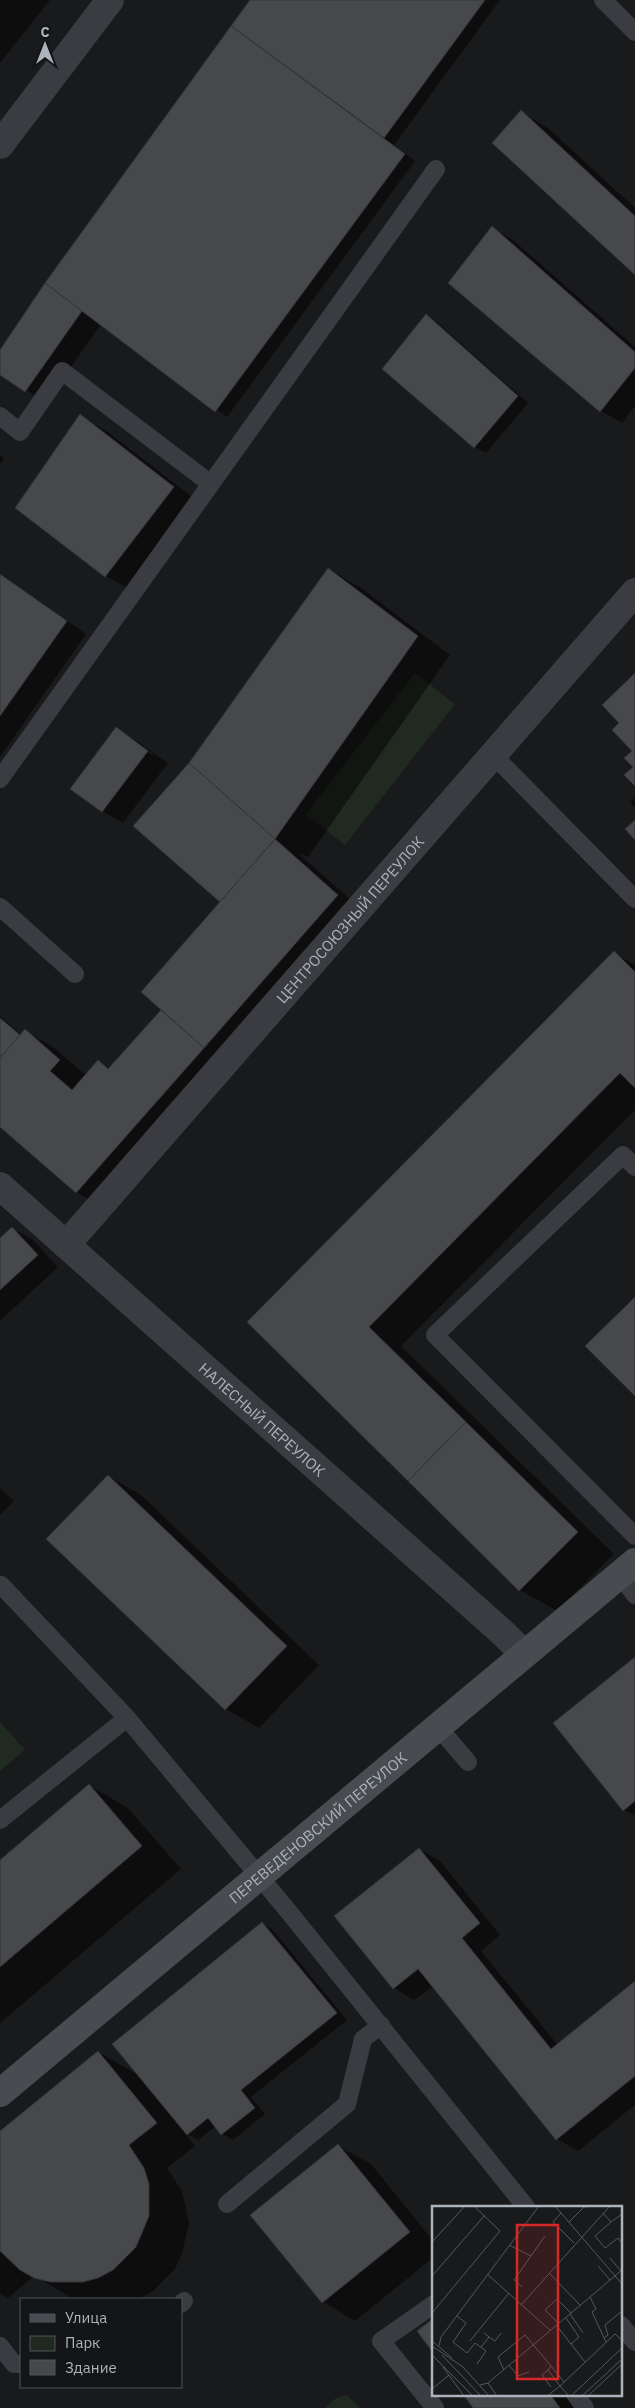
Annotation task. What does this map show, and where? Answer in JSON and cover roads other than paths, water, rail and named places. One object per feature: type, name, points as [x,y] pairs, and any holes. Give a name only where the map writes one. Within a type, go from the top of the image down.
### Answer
[{"type":"street","points":[[0,144],[110,0]]},
{"type":"street","name":"ЦЕНТРОСОЮЗНЫЙ ПЕРЕУЛОК","points":[[66,1245],[635,592]]},
{"type":"street","name":"НАЛЕСНЫЙ ПЕРЕУЛОК","points":[[0,1186],[504,1634],[523,1653]]},
{"type":"street","name":"ПЕРЕВЕДЕНОВСКИЙ ПЕРЕУЛОК","points":[[0,2094],[438,1727],[523,1653],[630,1577]]},
{"type":"lane","points":[[603,0],[635,32]]},
{"type":"lane","points":[[0,779],[436,169]]},
{"type":"lane","points":[[0,416],[20,432],[62,370],[210,484]]},
{"type":"lane","points":[[493,755],[635,899]]},
{"type":"lane","points":[[0,907],[75,974]]},
{"type":"lane","points":[[635,1167],[623,1155],[435,1335],[635,1536]]},
{"type":"lane","points":[[1,1585],[127,1718],[381,2025],[525,2206]]},
{"type":"lane","points":[[0,1820],[127,1718]]},
{"type":"lane","points":[[438,1727],[468,1762]]},
{"type":"lane","points":[[227,2204],[346,2104],[363,2039],[381,2025]]},
{"type":"lane","points":[[432,2305],[381,2341],[435,2408]]},
{"type":"lane","points":[[622,2326],[635,2342]]},
{"type":"lane","points":[[0,2346],[14,2364],[20,2364]]},
{"type":"lane","points":[[576,2396],[585,2408]]}]
